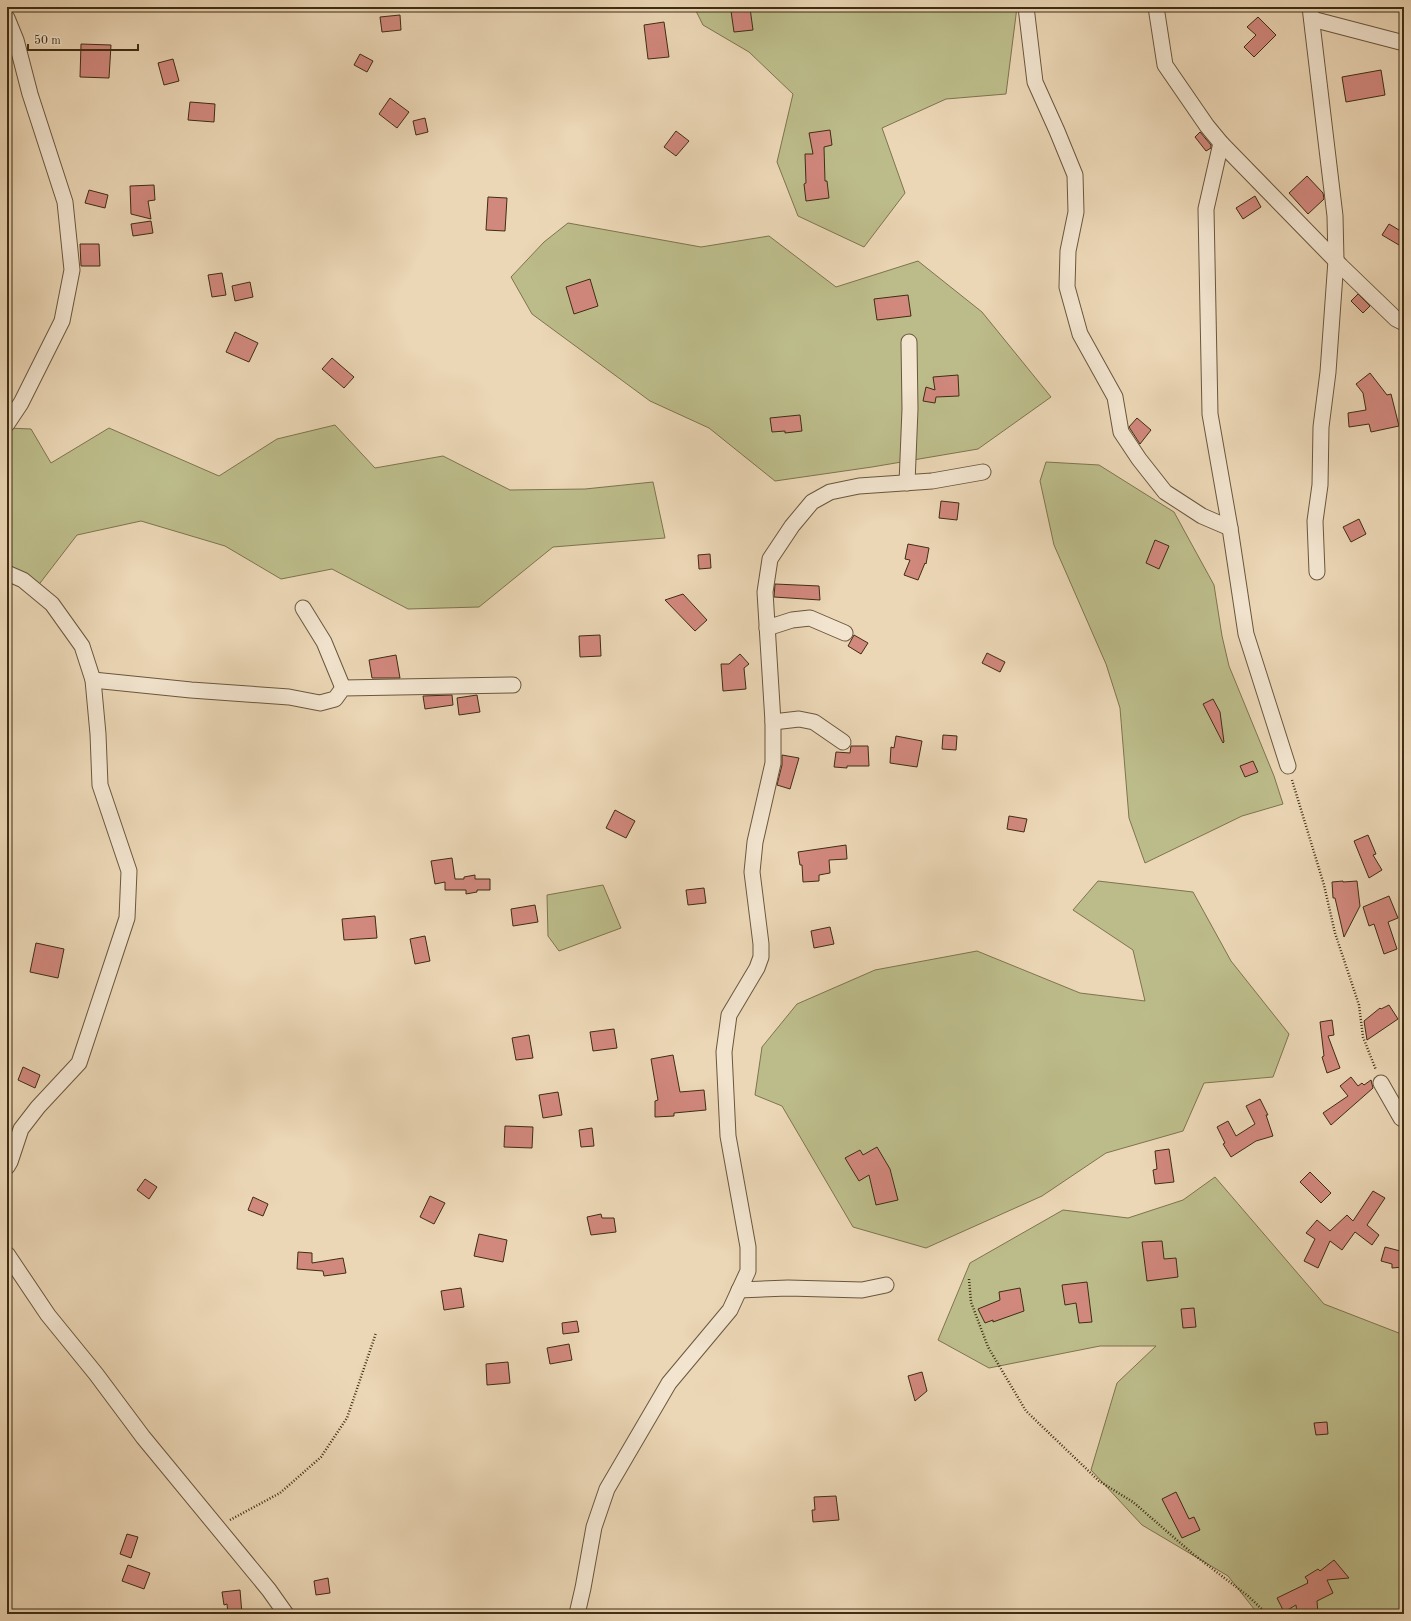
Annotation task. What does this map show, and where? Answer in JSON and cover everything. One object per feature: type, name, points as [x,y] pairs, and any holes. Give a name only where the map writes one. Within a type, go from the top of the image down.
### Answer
[{"type":"street","points":[[1026,7],[1035,82],[1075,175],[1076,212],[1068,251],[1067,287],[1080,334],[1114,397],[1121,432],[1139,459],[1165,492],[1202,516],[1230,528]]},
{"type":"street","points":[[1156,7],[1165,65],[1207,126],[1221,143],[1336,260],[1396,319],[1404,323]]},
{"type":"street","points":[[1317,572],[1315,521],[1320,485],[1321,427],[1328,372],[1336,260],[1335,216],[1311,13],[1404,43]]},
{"type":"street","points":[[7,18],[16,40],[30,94],[65,202],[72,270],[62,321],[21,403],[7,424]]},
{"type":"street","points":[[1221,143],[1206,209],[1210,414],[1230,528],[1246,634],[1288,766]]},
{"type":"street","points":[[907,483],[910,409],[909,342]]},
{"type":"street","points":[[577,1614],[594,1526],[607,1488],[669,1383],[730,1310],[748,1271],[748,1247],[728,1136],[724,1052],[729,1015],[757,968],[761,957],[761,944],[752,872],[755,842],[773,763],[773,722],[765,592],[770,559],[792,526],[812,502],[830,492],[859,486],[932,481],[983,472]]},
{"type":"street","points":[[7,573],[23,580],[52,604],[82,646],[93,680],[98,734],[100,785],[129,871],[127,918],[79,1063],[38,1107],[21,1129],[7,1167]]},
{"type":"street","points":[[303,608],[324,642],[343,688]]},
{"type":"street","points":[[767,628],[792,620],[810,618],[845,633]]},
{"type":"street","points":[[93,680],[191,690],[289,697],[320,703],[335,699],[343,688]]},
{"type":"street","points":[[343,688],[513,685]]},
{"type":"street","points":[[773,722],[800,718],[814,722],[843,742]]},
{"type":"street","points":[[1381,1083],[1401,1118],[1404,1120]]},
{"type":"street","points":[[7,1254],[48,1315],[96,1374],[143,1437],[269,1590],[286,1614]]},
{"type":"street","points":[[739,1290],[788,1288],[862,1290],[886,1285]]},
{"type":"path","points":[[1288,766],[1301,813],[1324,884],[1335,933],[1359,1005],[1363,1038],[1381,1083]]},
{"type":"path","points":[[969,1280],[971,1302],[988,1347],[1026,1411],[1099,1481],[1133,1502],[1193,1554],[1248,1596],[1267,1614]]},
{"type":"path","points":[[218,1528],[249,1509],[280,1493],[321,1457],[347,1418],[376,1333]]},
{"type":"green space","points":[[694,7],[1017,7],[1006,94],[946,99],[882,128],[905,193],[864,247],[798,216],[777,162],[793,94],[749,52],[703,25]]},
{"type":"green space","points":[[568,223],[701,247],[769,236],[836,287],[918,261],[982,312],[1051,397],[978,449],[872,467],[775,481],[709,428],[650,401],[532,314],[511,277],[544,242]]},
{"type":"green space","points":[[335,425],[375,468],[443,456],[510,490],[585,489],[653,482],[665,538],[553,547],[479,607],[408,609],[332,569],[281,579],[225,546],[141,521],[77,535],[37,587],[7,580],[7,428],[31,429],[51,463],[109,428],[219,476],[277,439]]},
{"type":"green space","points":[[1046,462],[1099,465],[1174,512],[1214,585],[1222,636],[1229,666],[1274,776],[1283,804],[1242,816],[1145,863],[1129,818],[1120,708],[1106,664],[1054,545],[1040,481]]},
{"type":"green space","points":[[1098,881],[1193,892],[1231,961],[1289,1034],[1273,1077],[1204,1083],[1183,1131],[1106,1153],[1042,1196],[926,1248],[853,1227],[782,1106],[755,1095],[762,1047],[797,1004],[875,970],[977,951],[1080,993],[1145,1001],[1133,950],[1073,910]]},
{"type":"green space","points":[[603,885],[621,928],[559,951],[548,936],[547,895]]},
{"type":"green space","points":[[1215,1177],[1324,1304],[1404,1335],[1404,1614],[1258,1614],[1228,1576],[1142,1525],[1091,1470],[1117,1383],[1156,1346],[1100,1346],[989,1368],[938,1340],[970,1263],[1063,1210],[1128,1218],[1183,1200]]},
{"type":"building","points":[[750,8],[753,30],[734,32],[731,11]]},
{"type":"building","points":[[400,15],[401,30],[382,32],[380,17]]},
{"type":"building","points":[[1258,17],[1276,35],[1254,57],[1244,47],[1256,35],[1247,27]]},
{"type":"building","points":[[664,22],[669,57],[648,59],[644,25]]},
{"type":"building","points":[[81,44],[111,45],[109,78],[80,77]]},
{"type":"building","points":[[360,54],[373,61],[367,72],[354,65]]},
{"type":"building","points":[[173,59],[179,81],[164,85],[158,63]]},
{"type":"building","points":[[1381,70],[1385,95],[1346,102],[1342,77]]},
{"type":"building","points":[[390,98],[409,112],[397,128],[379,114]]},
{"type":"building","points":[[190,102],[215,104],[214,122],[188,120]]},
{"type":"building","points":[[425,118],[428,132],[416,135],[413,121]]},
{"type":"building","points":[[830,130],[832,145],[824,147],[825,181],[827,181],[829,198],[806,201],[804,184],[806,183],[805,154],[813,154],[809,133]]},
{"type":"building","points":[[676,131],[689,141],[676,156],[664,147]]},
{"type":"building","points":[[1200,132],[1211,145],[1211,148],[1206,151],[1195,137]]},
{"type":"building","points":[[1307,176],[1323,193],[1324,199],[1308,214],[1289,193]]},
{"type":"building","points":[[154,185],[155,200],[148,201],[151,219],[131,214],[130,186]]},
{"type":"building","points":[[89,190],[108,195],[105,208],[85,203]]},
{"type":"building","points":[[1255,196],[1261,207],[1243,219],[1236,208]]},
{"type":"building","points":[[488,197],[507,198],[505,231],[486,230]]},
{"type":"building","points":[[151,221],[153,233],[133,236],[131,224]]},
{"type":"building","points":[[1389,224],[1404,233],[1404,248],[1382,235]]},
{"type":"building","points":[[80,244],[99,244],[100,266],[81,266]]},
{"type":"building","points":[[222,273],[226,295],[212,297],[208,275]]},
{"type":"building","points":[[590,279],[598,306],[574,314],[566,287]]},
{"type":"building","points":[[250,282],[253,297],[235,301],[232,286]]},
{"type":"building","points":[[1358,294],[1370,306],[1363,313],[1351,301]]},
{"type":"building","points":[[908,295],[911,316],[877,320],[874,299]]},
{"type":"building","points":[[235,332],[258,343],[249,362],[226,352]]},
{"type":"building","points":[[332,358],[354,377],[344,388],[322,369]]},
{"type":"building","points":[[1370,373],[1387,395],[1391,394],[1399,426],[1371,432],[1369,424],[1349,427],[1348,413],[1366,410],[1363,393],[1356,384]]},
{"type":"building","points":[[958,375],[959,396],[936,397],[935,403],[923,401],[926,387],[935,390],[933,377]]},
{"type":"building","points":[[800,415],[802,431],[785,433],[785,431],[772,432],[770,418]]},
{"type":"building","points":[[1137,418],[1151,430],[1140,444],[1129,427]]},
{"type":"building","points":[[941,501],[959,503],[957,520],[939,518]]},
{"type":"building","points":[[1359,519],[1366,534],[1351,542],[1343,527]]},
{"type":"building","points":[[1155,540],[1169,546],[1159,569],[1146,563]]},
{"type":"building","points":[[908,544],[929,548],[926,564],[925,563],[918,580],[904,575],[910,560],[905,559]]},
{"type":"building","points":[[710,554],[711,568],[699,569],[698,555]]},
{"type":"building","points":[[775,584],[819,586],[820,600],[774,597]]},
{"type":"building","points":[[683,594],[707,620],[695,631],[665,600]]},
{"type":"building","points":[[600,635],[601,656],[580,657],[579,636]]},
{"type":"building","points":[[854,635],[868,643],[861,654],[848,646]]},
{"type":"building","points":[[987,653],[1005,662],[1000,672],[982,663]]},
{"type":"building","points":[[740,654],[749,664],[744,668],[746,689],[723,691],[721,664],[729,664]]},
{"type":"building","points":[[396,655],[400,678],[372,678],[369,660]]},
{"type":"building","points":[[452,695],[453,705],[425,709],[423,696]]},
{"type":"building","points":[[477,695],[480,712],[459,715],[457,698]]},
{"type":"building","points":[[1213,699],[1220,712],[1223,743],[1203,704]]},
{"type":"building","points":[[943,735],[957,736],[956,750],[942,749]]},
{"type":"building","points":[[896,736],[922,741],[917,767],[890,763],[891,747],[894,748]]},
{"type":"building","points":[[851,746],[868,746],[869,766],[847,766],[847,768],[834,767],[836,752],[850,753]]},
{"type":"building","points":[[782,755],[799,758],[790,789],[777,785],[782,765]]},
{"type":"building","points":[[1253,761],[1258,772],[1245,777],[1240,766]]},
{"type":"building","points":[[615,810],[635,821],[626,838],[606,828]]},
{"type":"building","points":[[1009,816],[1027,819],[1024,832],[1007,829]]},
{"type":"building","points":[[1368,835],[1376,854],[1373,855],[1382,870],[1369,878],[1354,841]]},
{"type":"building","points":[[846,845],[847,859],[829,860],[830,873],[819,875],[819,881],[803,882],[802,865],[800,865],[798,852]]},
{"type":"building","points":[[452,858],[455,879],[464,879],[464,877],[475,875],[475,879],[490,879],[490,890],[477,890],[477,892],[466,894],[466,890],[445,890],[445,882],[435,884],[431,861]]},
{"type":"building","points":[[1357,881],[1360,906],[1344,937],[1335,898],[1333,898],[1332,882]]},
{"type":"building","points":[[704,888],[706,903],[688,905],[686,890]]},
{"type":"building","points":[[1389,896],[1398,918],[1388,922],[1397,949],[1384,954],[1374,924],[1369,926],[1363,907]]},
{"type":"building","points":[[535,905],[538,922],[513,926],[511,909]]},
{"type":"building","points":[[375,916],[377,938],[344,940],[342,919]]},
{"type":"building","points":[[830,927],[834,944],[814,948],[811,931]]},
{"type":"building","points":[[425,936],[430,961],[415,964],[410,939]]},
{"type":"building","points":[[36,943],[64,949],[58,978],[30,972]]},
{"type":"building","points":[[1389,1005],[1398,1019],[1367,1040],[1364,1021],[1380,1008],[1381,1009]]},
{"type":"building","points":[[1332,1020],[1334,1035],[1328,1036],[1340,1068],[1327,1073],[1322,1057],[1324,1056],[1320,1022]]},
{"type":"building","points":[[614,1029],[617,1048],[593,1051],[590,1032]]},
{"type":"building","points":[[529,1035],[533,1058],[516,1060],[512,1038]]},
{"type":"building","points":[[673,1055],[680,1092],[704,1090],[706,1110],[674,1113],[674,1116],[655,1117],[655,1101],[658,1100],[651,1059]]},
{"type":"building","points":[[23,1067],[40,1075],[35,1088],[18,1080]]},
{"type":"building","points":[[1351,1077],[1358,1086],[1362,1083],[1364,1085],[1371,1080],[1373,1088],[1331,1125],[1323,1113],[1348,1096],[1340,1086]]},
{"type":"building","points":[[558,1092],[562,1115],[543,1118],[539,1095]]},
{"type":"building","points":[[1260,1099],[1268,1115],[1266,1115],[1273,1136],[1256,1141],[1231,1157],[1223,1144],[1225,1143],[1217,1127],[1228,1121],[1236,1136],[1255,1124],[1246,1106]]},
{"type":"building","points":[[505,1126],[533,1127],[532,1148],[504,1147]]},
{"type":"building","points":[[592,1128],[594,1146],[581,1147],[579,1130]]},
{"type":"building","points":[[877,1147],[890,1169],[898,1200],[876,1205],[869,1175],[859,1181],[845,1158],[860,1150],[863,1155]]},
{"type":"building","points":[[1169,1149],[1174,1182],[1155,1184],[1153,1170],[1157,1169],[1155,1151]]},
{"type":"building","points":[[1310,1172],[1331,1193],[1321,1203],[1300,1182]]},
{"type":"building","points":[[145,1179],[157,1187],[149,1199],[137,1190]]},
{"type":"building","points":[[1373,1191],[1385,1198],[1367,1225],[1379,1235],[1372,1245],[1355,1232],[1342,1250],[1330,1241],[1318,1268],[1304,1261],[1315,1239],[1306,1233],[1317,1220],[1330,1231],[1347,1215],[1353,1221]]},
{"type":"building","points":[[430,1196],[445,1203],[434,1224],[420,1217]]},
{"type":"building","points":[[253,1197],[268,1204],[263,1216],[248,1210]]},
{"type":"building","points":[[601,1214],[602,1218],[614,1218],[616,1232],[591,1235],[587,1217]]},
{"type":"building","points":[[479,1234],[507,1240],[503,1262],[474,1256]]},
{"type":"building","points":[[1162,1241],[1164,1259],[1176,1258],[1178,1277],[1147,1281],[1142,1242]]},
{"type":"building","points":[[1385,1247],[1404,1252],[1404,1267],[1392,1268],[1392,1264],[1381,1261]]},
{"type":"building","points":[[298,1252],[312,1253],[312,1263],[343,1258],[346,1273],[324,1276],[323,1271],[297,1269]]},
{"type":"building","points":[[1087,1282],[1092,1322],[1079,1323],[1076,1303],[1065,1305],[1062,1285]]},
{"type":"building","points":[[461,1288],[464,1307],[444,1310],[441,1291]]},
{"type":"building","points":[[1020,1288],[1024,1311],[993,1322],[993,1320],[985,1323],[978,1309],[1000,1300],[999,1292]]},
{"type":"building","points":[[1194,1308],[1196,1327],[1183,1328],[1181,1309]]},
{"type":"building","points":[[577,1321],[579,1332],[563,1334],[562,1323]]},
{"type":"building","points":[[569,1344],[572,1360],[550,1364],[547,1348]]},
{"type":"building","points":[[508,1362],[510,1383],[487,1385],[486,1364]]},
{"type":"building","points":[[922,1372],[927,1391],[915,1401],[908,1376]]},
{"type":"building","points":[[1327,1422],[1328,1434],[1316,1435],[1314,1423]]},
{"type":"building","points":[[1176,1492],[1189,1519],[1194,1517],[1200,1530],[1182,1538],[1162,1499]]},
{"type":"building","points":[[836,1496],[839,1520],[813,1522],[812,1510],[815,1510],[814,1497]]},
{"type":"building","points":[[127,1534],[138,1537],[131,1558],[120,1554]]},
{"type":"building","points":[[1334,1560],[1349,1578],[1327,1580],[1333,1593],[1317,1601],[1318,1614],[1297,1614],[1296,1605],[1284,1612],[1277,1598],[1308,1583],[1305,1577],[1318,1569],[1320,1571]]},
{"type":"building","points":[[128,1565],[150,1573],[144,1589],[122,1581]]},
{"type":"building","points":[[328,1578],[330,1593],[316,1595],[314,1581]]},
{"type":"building","points":[[240,1590],[242,1614],[228,1614],[227,1604],[224,1605],[222,1592]]}]
